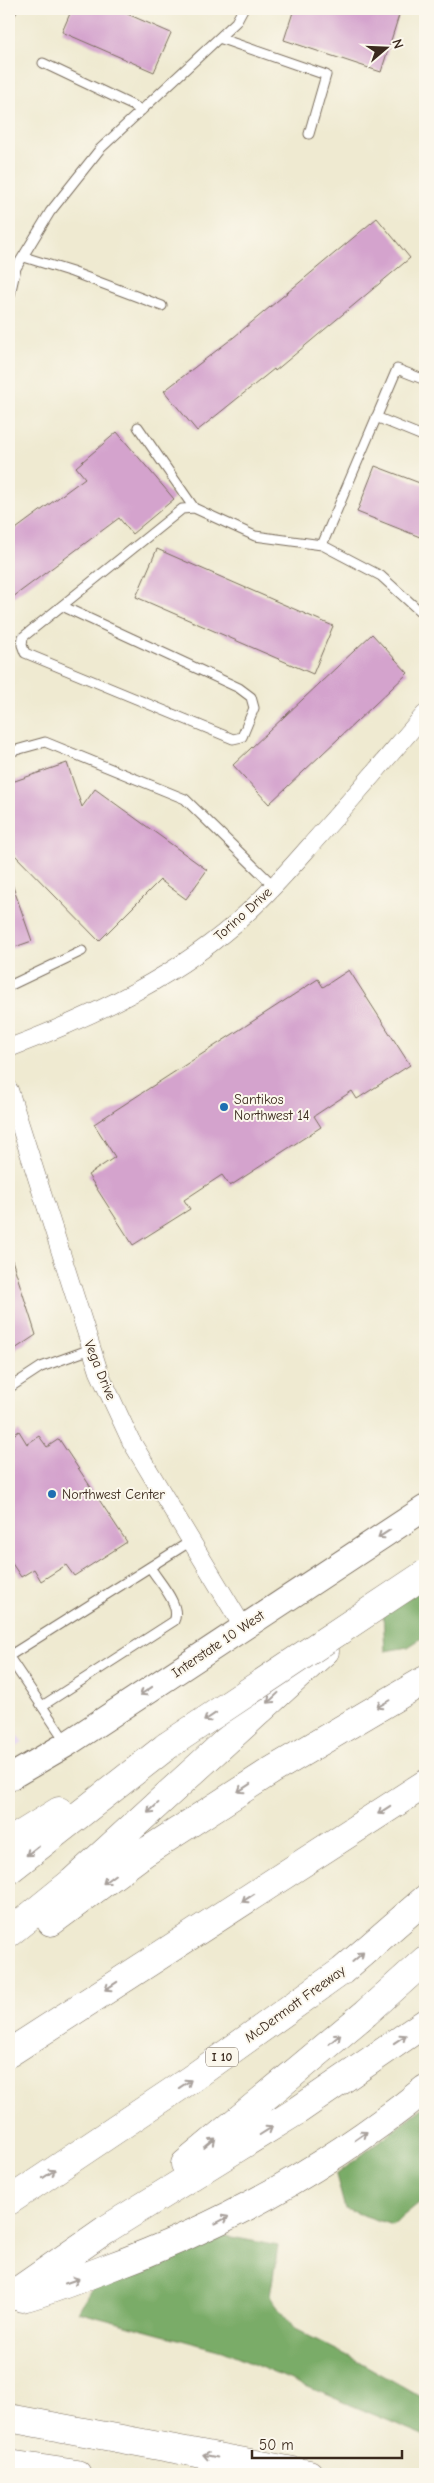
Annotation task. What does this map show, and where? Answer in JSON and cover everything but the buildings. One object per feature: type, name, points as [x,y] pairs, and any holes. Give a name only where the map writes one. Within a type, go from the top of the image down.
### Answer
[{"type":"highway","points":[[9,1933],[72,1882],[425,1558]]},
{"type":"highway","points":[[9,1842],[167,1746],[425,1574]]},
{"type":"highway","points":[[9,1951],[144,1853],[271,1772],[425,1680]]},
{"type":"highway","points":[[9,1870],[167,1746]]},
{"type":"highway","points":[[9,2053],[425,1784]]},
{"type":"highway","name":"McDermott Freeway","points":[[9,2201],[191,2079],[342,1971],[425,1899]]},
{"type":"highway","points":[[105,2230],[366,2013],[425,1960]]},
{"type":"highway","points":[[9,2297],[105,2230],[297,2111],[425,2022]]},
{"type":"highway","points":[[9,2301],[29,2296],[150,2253],[215,2224],[290,2184],[346,2147],[425,2089]]},
{"type":"highway","points":[[9,2419],[204,2474]]},
{"type":"highway","points":[[9,2419],[309,2474]]},
{"type":"highway","points":[[9,2464],[76,2474]]},
{"type":"main road","name":"Interstate 10 West","points":[[9,1778],[67,1744],[425,1508]]},
{"type":"street","name":"Torino Drive","points":[[9,1048],[70,1024],[180,965],[235,924],[274,886],[425,714]]},
{"type":"street","name":"Vega Drive","points":[[9,1090],[91,1349],[131,1441],[243,1627]]},
{"type":"lane","points":[[9,15],[13,9]]},
{"type":"lane","points":[[9,299],[16,268],[50,212],[100,149],[236,22],[243,9]]},
{"type":"lane","points":[[219,38],[326,76],[308,134]]},
{"type":"lane","points":[[43,63],[142,110]]},
{"type":"lane","points":[[24,257],[72,272],[162,306]]},
{"type":"lane","points":[[322,545],[397,369],[425,380]]},
{"type":"lane","points":[[376,417],[425,437]]},
{"type":"lane","points":[[138,427],[194,508]]},
{"type":"lane","points":[[62,606],[239,688],[251,697],[254,708],[242,738],[233,739],[25,653],[22,645],[23,637],[182,509],[194,508],[255,536],[322,545],[381,576],[425,616]]},
{"type":"lane","points":[[9,752],[45,742],[185,799],[274,886]]},
{"type":"lane","points":[[9,986],[82,951]]},
{"type":"lane","points":[[9,1388],[41,1367],[91,1349]]},
{"type":"lane","points":[[67,1744],[9,1656],[191,1541]]},
{"type":"lane","points":[[42,1706],[174,1621],[177,1615],[176,1607],[150,1567]]},
{"type":"shaded area","points":[[9,1721],[23,1743],[9,1751]]},
{"type":"green space","points":[[425,1588],[425,1636],[408,1647],[385,1651],[383,1613]]},
{"type":"green space","points":[[425,2106],[425,2198],[392,2225],[345,2209],[336,2175]]},
{"type":"green space","points":[[221,2235],[278,2246],[270,2296],[295,2329],[358,2361],[425,2399],[425,2436],[222,2351],[78,2312],[93,2286],[151,2265]]},
{"type":"place","name":"Santikos Northwest 14","points":[[224,1107]]},
{"type":"place","name":"Northwest Center","points":[[52,1494]]}]
